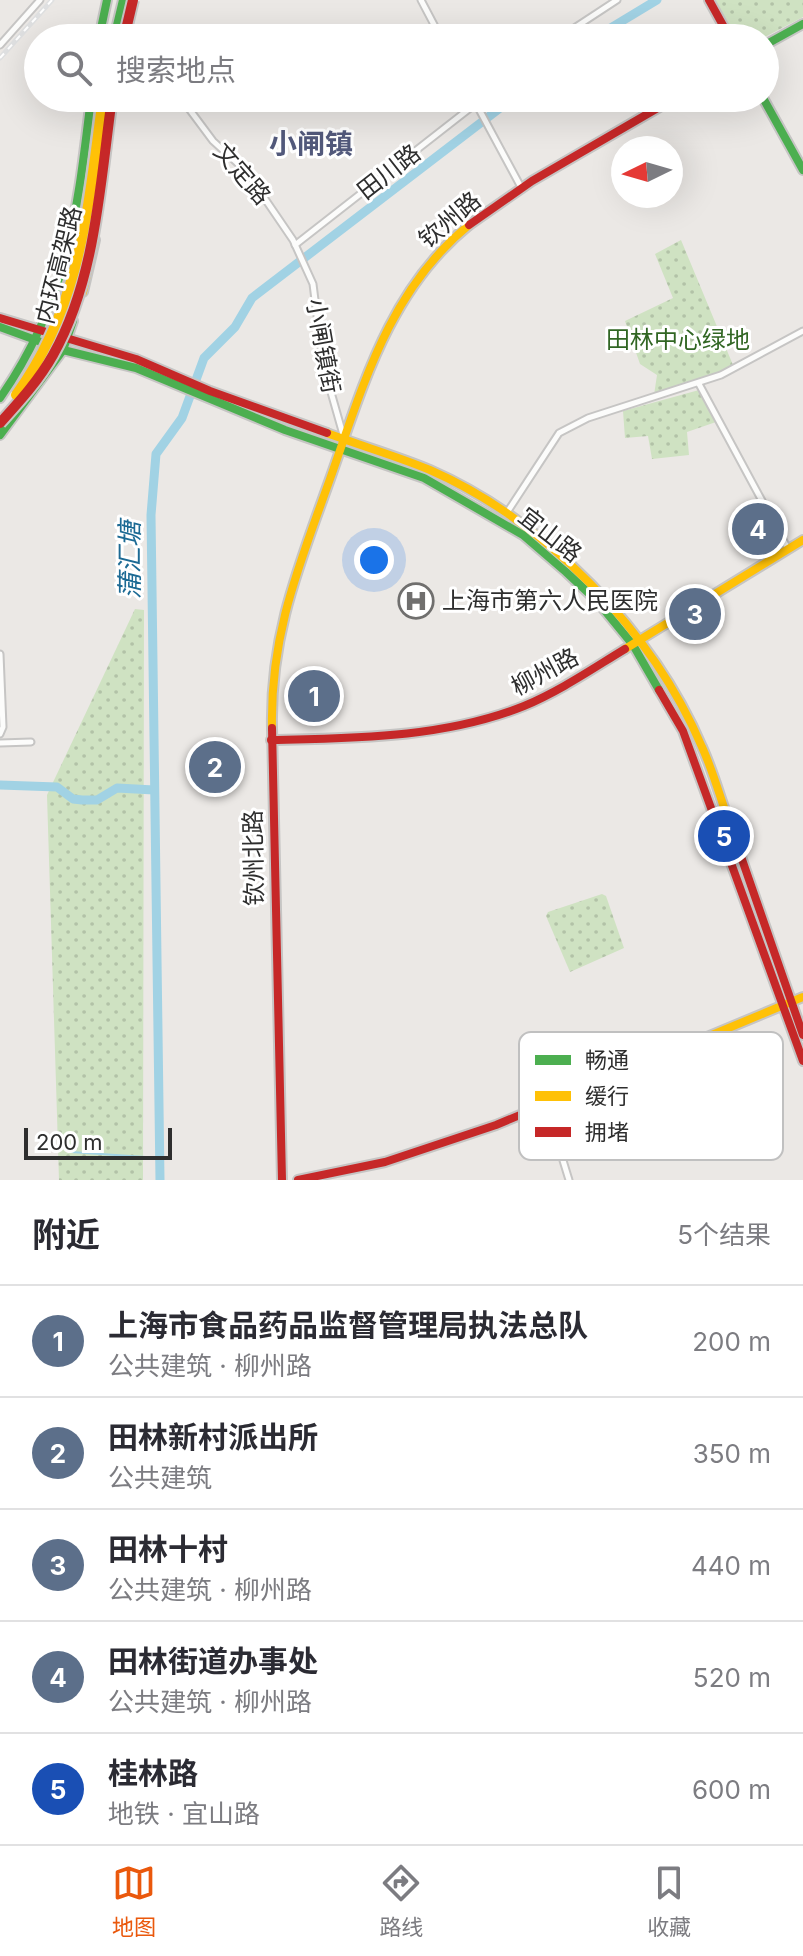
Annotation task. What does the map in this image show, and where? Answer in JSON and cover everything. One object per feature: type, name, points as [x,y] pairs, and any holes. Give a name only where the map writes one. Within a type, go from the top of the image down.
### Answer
[{"type":"main road","points":[[102,24],[107,0]]},
{"type":"main road","points":[[122,24],[124,0]]},
{"type":"main road","points":[[121,24],[124,0]]},
{"type":"main road","points":[[124,24],[133,0]]},
{"type":"main road","points":[[709,0],[722,24]]},
{"type":"main road","points":[[779,37],[803,24]]},
{"type":"main road","points":[[0,398],[23,369],[40,336],[71,252],[89,112]]},
{"type":"main road","name":"内环高架路","points":[[0,413],[49,346],[66,300],[79,256],[101,112]]},
{"type":"main road","points":[[0,435],[65,345],[92,264],[110,112]]},
{"type":"main road","name":"内环高架路","points":[[0,423],[28,391],[58,346],[88,251],[110,112]]},
{"type":"main road","name":"钦州路","points":[[341,451],[380,338],[412,283],[453,238],[523,189],[652,112]]},
{"type":"main road","points":[[771,112],[803,170]]},
{"type":"main road","name":"宜山路","points":[[0,318],[65,345],[136,359],[209,396],[341,451],[391,465],[436,484],[523,535],[596,600],[637,642]]},
{"type":"main road","name":"宜山路","points":[[0,327],[40,336]]},
{"type":"main road","name":"宜山路","points":[[209,396],[345,439],[432,471],[506,514],[575,568],[621,615],[683,731],[793,1001],[803,1035]]},
{"type":"main road","name":"钦州北路","points":[[282,1180],[270,695],[279,632],[341,451]]},
{"type":"main road","name":"柳州路","points":[[271,740],[404,736],[473,724],[542,699],[803,540]]},
{"type":"main road","points":[[719,1032],[793,1001]]},
{"type":"main road","name":"宜山路","points":[[793,1001],[803,1061]]},
{"type":"main road","points":[[298,1180],[348,1175],[519,1115]]},
{"type":"street","points":[[0,45],[40,0]]},
{"type":"street","points":[[421,0],[434,24]]},
{"type":"street","points":[[580,24],[617,0]]},
{"type":"street","name":"文定路","points":[[191,112],[213,141],[240,164],[299,253]]},
{"type":"street","name":"田川路","points":[[295,245],[461,112]]},
{"type":"street","points":[[481,112],[523,189]]},
{"type":"street","name":"小闸镇街","points":[[299,253],[313,284],[313,312],[328,389],[345,439]]},
{"type":"street","points":[[506,514],[559,433],[588,418],[699,384],[803,331]]},
{"type":"street","points":[[699,384],[788,549]]},
{"type":"street","points":[[0,654],[3,727],[0,734]]},
{"type":"street","points":[[0,743],[31,742]]},
{"type":"street","points":[[563,1160],[569,1180]]},
{"type":"green space","points":[[715,0],[803,0],[803,17],[779,30],[779,24],[729,24]]},
{"type":"green space","name":"田林中心绿地","points":[[681,240],[733,365],[704,380],[654,395],[657,375],[640,364],[625,321],[673,298],[655,254]]},
{"type":"green space","points":[[699,390],[716,422],[687,432],[689,455],[652,459],[648,436],[625,438],[623,411]]},
{"type":"green space","points":[[135,609],[144,610],[143,1180],[59,1180],[47,795]]},
{"type":"green space","points":[[602,894],[606,896],[624,948],[570,972],[546,916],[548,912]]},
{"type":"waterway","name":"蒲汇塘","points":[[617,24],[657,0]]},
{"type":"waterway","name":"蒲汇塘","points":[[160,1180],[151,515],[156,454],[182,418],[204,358],[235,327],[252,298],[495,112]]},
{"type":"waterway","points":[[0,785],[57,787],[73,799],[82,800],[97,800],[117,788],[154,790]]},
{"type":"waterway","points":[[71,1152],[160,1158]]},
{"type":"railway","points":[[30,24],[52,0]]},
{"type":"railway","points":[[0,58],[24,31]]},
{"type":"traffic: fast","points":[[102,24],[107,0]]},
{"type":"traffic: fast","points":[[117,24],[123,0]]},
{"type":"traffic: fast","points":[[779,37],[803,24]]},
{"type":"traffic: fast","points":[[0,398],[23,362],[55,291],[74,218],[89,112]]},
{"type":"traffic: fast","points":[[771,112],[803,170]]},
{"type":"traffic: fast","points":[[0,435],[63,350],[73,321]]},
{"type":"traffic: fast","points":[[0,327],[63,350],[136,368],[285,430],[424,478],[523,535],[566,572],[596,600],[633,645],[659,690]]},
{"type":"traffic: slow","points":[[16,395],[38,361],[69,290],[86,215],[101,112]]},
{"type":"traffic: slow","points":[[272,728],[276,662],[289,601],[367,375],[399,309],[418,279],[441,251],[469,225]]},
{"type":"traffic: slow","points":[[83,292],[95,240]]},
{"type":"traffic: slow","points":[[327,433],[430,470],[473,492],[515,519],[591,584],[625,622],[681,704],[706,756],[729,822]]},
{"type":"traffic: slow","points":[[625,649],[803,540]]},
{"type":"traffic: slow","points":[[719,1032],[803,997]]},
{"type":"traffic: jam","points":[[127,24],[133,0]]},
{"type":"traffic: jam","points":[[709,0],[722,24]]},
{"type":"traffic: jam","points":[[0,423],[53,355],[79,295],[94,230],[110,112]]},
{"type":"traffic: jam","points":[[469,225],[532,181],[651,112]]},
{"type":"traffic: jam","points":[[0,318],[136,359],[210,391],[327,433]]},
{"type":"traffic: jam","points":[[271,740],[399,734],[463,725],[537,700],[625,649]]},
{"type":"traffic: jam","points":[[659,690],[683,731],[803,1061]]},
{"type":"traffic: jam","points":[[272,728],[282,1180]]},
{"type":"traffic: jam","points":[[729,822],[803,1035]]},
{"type":"traffic: jam","points":[[298,1180],[385,1162],[519,1115]]},
{"type":"place","name":"田林街道办事处","points":[[758,529]]},
{"type":"place","name":"上海市第六人民医院","points":[[416,601]]},
{"type":"place","name":"田林十村","points":[[695,614]]},
{"type":"place","name":"上海市食品药品监督管理局执法总队","points":[[314,696]]},
{"type":"place","name":"田林新村派出所","points":[[215,767]]},
{"type":"place","name":"桂林路","points":[[724,836]]},
{"type":"district","name":"小闸镇","points":[[311,144]]}]
